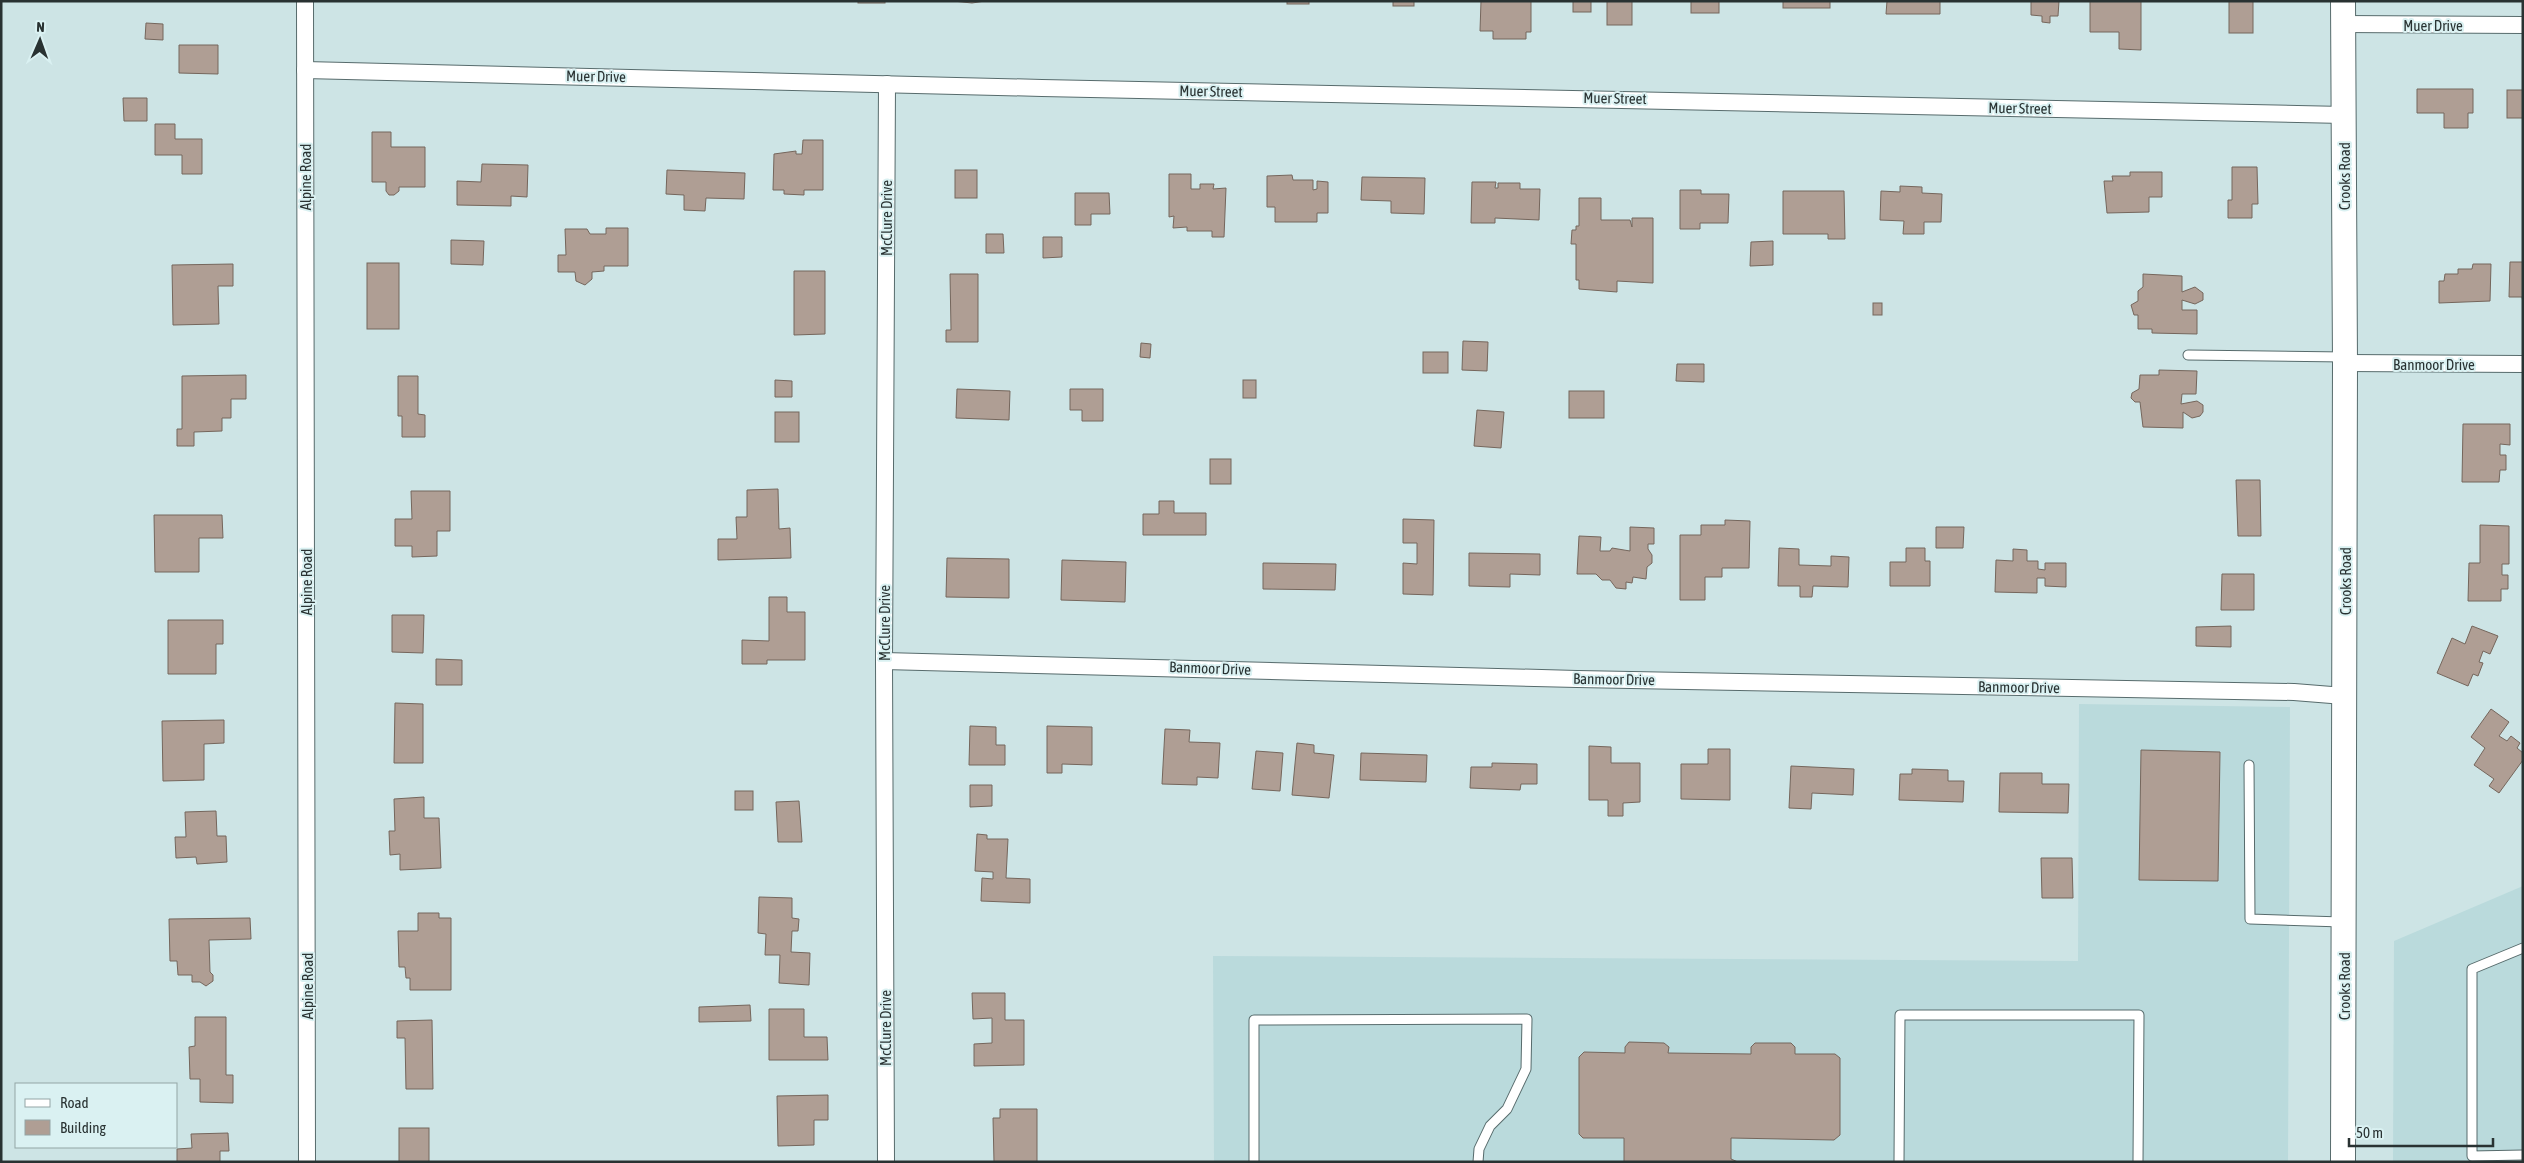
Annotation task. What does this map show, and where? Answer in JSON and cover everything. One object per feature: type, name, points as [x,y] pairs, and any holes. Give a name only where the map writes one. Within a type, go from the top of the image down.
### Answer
[{"type":"main road","name":"Crooks Road","points":[[2343,13],[2345,360],[2343,1162]]},
{"type":"street","name":"Alpine Road","points":[[305,1],[307,1162]]},
{"type":"street","name":"Muer Drive","points":[[2343,13],[2523,25]]},
{"type":"street","name":"Muer Drive","points":[[305,70],[887,84]]},
{"type":"street","name":"Muer Street","points":[[887,84],[2344,115]]},
{"type":"street","name":"McClure Drive","points":[[886,1162],[884,660],[887,84]]},
{"type":"street","name":"Banmoor Drive","points":[[2345,360],[2523,364]]},
{"type":"street","name":"Banmoor Drive","points":[[884,660],[1577,679],[2284,692],[2344,696]]},
{"type":"lane","points":[[2188,354],[2345,360]]},
{"type":"lane","points":[[2249,765],[2250,919],[2345,922]]},
{"type":"lane","points":[[2523,948],[2472,969],[2472,1156],[2523,1156]]},
{"type":"lane","points":[[1899,1162],[1900,1015],[2139,1015],[2138,1162]]},
{"type":"lane","points":[[1254,1162],[1254,1020],[1527,1018],[1526,1069],[1507,1109],[1490,1126],[1479,1149],[1478,1162]]},
{"type":"shaded area","points":[[2079,704],[2290,707],[2288,1162],[1214,1162],[1213,956],[2078,961]]},
{"type":"shaded area","points":[[2523,886],[2523,1162],[2393,1162],[2394,941]]},
{"type":"building","points":[[858,1],[885,1],[885,3],[858,3]]},
{"type":"building","points":[[953,1],[985,1],[972,3]]},
{"type":"building","points":[[1287,1],[1309,1],[1309,4],[1287,4]]},
{"type":"building","points":[[1393,1],[1414,1],[1414,6],[1393,6]]},
{"type":"building","points":[[1481,1],[1531,1],[1531,32],[1526,32],[1526,39],[1493,39],[1493,31],[1480,31]]},
{"type":"building","points":[[1573,1],[1591,1],[1591,12],[1573,12]]},
{"type":"building","points":[[1607,1],[1632,1],[1632,25],[1607,25]]},
{"type":"building","points":[[1691,1],[1719,1],[1719,13],[1691,13]]},
{"type":"building","points":[[1783,1],[1830,1],[1830,8],[1783,8]]},
{"type":"building","points":[[1887,1],[1940,1],[1940,14],[1886,14]]},
{"type":"building","points":[[2031,1],[2059,1],[2058,16],[2050,16],[2050,23],[2042,22],[2042,16],[2031,15]]},
{"type":"building","points":[[2090,1],[2141,1],[2141,50],[2119,49],[2119,32],[2090,32]]},
{"type":"building","points":[[2229,1],[2253,1],[2253,33],[2229,33]]},
{"type":"building","points":[[146,23],[163,24],[163,40],[145,39]]},
{"type":"building","points":[[179,45],[218,45],[218,74],[179,73]]},
{"type":"building","points":[[2417,89],[2473,89],[2473,113],[2468,113],[2468,128],[2444,128],[2444,113],[2417,113]]},
{"type":"building","points":[[2507,90],[2523,90],[2523,118],[2507,118]]},
{"type":"building","points":[[123,98],[147,98],[147,121],[124,121]]},
{"type":"building","points":[[155,124],[175,124],[175,139],[202,139],[202,174],[182,174],[182,155],[155,155]]},
{"type":"building","points":[[372,132],[391,132],[391,147],[425,147],[425,187],[399,187],[399,191],[394,195],[389,195],[386,191],[386,182],[372,182]]},
{"type":"building","points":[[803,140],[823,140],[823,190],[804,190],[804,195],[784,194],[784,190],[773,190],[774,154],[796,151],[796,154],[802,154]]},
{"type":"building","points":[[482,164],[528,165],[527,197],[511,196],[511,206],[457,205],[457,181],[481,182]]},
{"type":"building","points":[[2232,167],[2257,167],[2258,204],[2252,204],[2252,218],[2228,218],[2228,200],[2232,200]]},
{"type":"building","points":[[667,170],[745,173],[744,199],[706,198],[705,211],[684,210],[684,195],[666,194]]},
{"type":"building","points":[[955,170],[977,170],[977,198],[955,198]]},
{"type":"building","points":[[2130,172],[2162,172],[2162,197],[2149,197],[2149,212],[2107,213],[2104,181],[2113,181],[2112,176],[2130,176]]},
{"type":"building","points":[[1169,174],[1191,174],[1191,189],[1200,189],[1200,184],[1214,184],[1213,189],[1226,188],[1224,237],[1212,237],[1212,231],[1187,231],[1187,227],[1173,228],[1174,216],[1169,217]]},
{"type":"building","points":[[1292,175],[1293,180],[1313,180],[1313,190],[1317,189],[1317,181],[1328,182],[1328,213],[1317,213],[1317,222],[1275,222],[1275,207],[1267,207],[1267,176]]},
{"type":"building","points":[[1362,177],[1425,178],[1424,214],[1391,213],[1391,201],[1361,200]]},
{"type":"building","points":[[1472,182],[1496,182],[1495,188],[1498,188],[1498,183],[1520,183],[1520,189],[1540,189],[1539,220],[1495,218],[1495,223],[1471,223]]},
{"type":"building","points":[[1900,186],[1922,187],[1922,193],[1942,194],[1941,222],[1924,222],[1924,234],[1903,234],[1904,221],[1880,220],[1881,191],[1900,192]]},
{"type":"building","points":[[1680,190],[1701,190],[1701,194],[1729,194],[1728,223],[1700,223],[1700,229],[1680,229]]},
{"type":"building","points":[[1783,191],[1844,191],[1845,239],[1828,239],[1828,234],[1783,234]]},
{"type":"building","points":[[1075,193],[1109,193],[1110,214],[1091,214],[1091,225],[1075,225]]},
{"type":"building","points":[[1579,198],[1601,198],[1601,220],[1630,220],[1632,227],[1632,218],[1653,218],[1653,283],[1617,281],[1617,292],[1579,289],[1579,280],[1576,280],[1576,244],[1571,244],[1572,230],[1576,230],[1576,226],[1579,226]]},
{"type":"building","points":[[606,228],[628,228],[628,266],[604,266],[604,271],[592,272],[592,279],[585,285],[576,281],[575,272],[558,272],[558,255],[566,255],[565,229],[587,229],[590,234],[606,234]]},
{"type":"building","points":[[986,234],[1003,234],[1004,253],[986,253]]},
{"type":"building","points":[[1043,237],[1062,237],[1062,257],[1043,258]]},
{"type":"building","points":[[451,240],[484,241],[483,265],[451,264]]},
{"type":"building","points":[[1773,241],[1773,265],[1750,266],[1751,242]]},
{"type":"building","points":[[2510,262],[2523,262],[2523,303],[2522,297],[2509,297]]},
{"type":"building","points":[[367,263],[399,263],[399,329],[367,329]]},
{"type":"building","points":[[233,264],[233,286],[218,286],[219,324],[173,325],[172,265]]},
{"type":"building","points":[[2473,264],[2491,264],[2490,301],[2439,303],[2439,281],[2444,281],[2445,274],[2458,274],[2458,269],[2472,269]]},
{"type":"building","points":[[794,271],[825,271],[825,334],[794,335]]},
{"type":"building","points":[[950,274],[978,274],[978,342],[946,342],[946,330],[951,330]]},
{"type":"building","points":[[2143,274],[2182,276],[2182,292],[2195,287],[2203,293],[2203,300],[2195,304],[2182,300],[2182,310],[2197,310],[2197,334],[2152,333],[2152,329],[2138,329],[2138,315],[2134,315],[2131,305],[2138,301],[2138,291],[2143,287]]},
{"type":"building","points":[[1873,303],[1882,303],[1882,315],[1873,315]]},
{"type":"building","points":[[1463,341],[1488,342],[1487,371],[1462,370]]},
{"type":"building","points":[[1141,343],[1151,344],[1150,358],[1140,357]]},
{"type":"building","points":[[1423,352],[1448,352],[1448,373],[1423,373]]},
{"type":"building","points":[[1677,364],[1704,364],[1704,382],[1676,381]]},
{"type":"building","points":[[2159,370],[2197,371],[2196,394],[2182,394],[2181,404],[2197,401],[2203,405],[2203,412],[2200,416],[2192,418],[2183,412],[2183,428],[2143,427],[2140,402],[2135,402],[2131,398],[2132,393],[2139,389],[2140,375],[2159,375]]},
{"type":"building","points":[[246,375],[246,399],[231,399],[231,418],[222,418],[222,431],[194,432],[194,446],[177,446],[177,429],[182,429],[182,376]]},
{"type":"building","points":[[398,376],[418,376],[418,414],[425,415],[425,437],[402,437],[402,416],[398,416]]},
{"type":"building","points":[[775,380],[792,381],[792,397],[775,397]]},
{"type":"building","points":[[1243,380],[1256,380],[1256,398],[1243,398]]},
{"type":"building","points":[[957,389],[1010,391],[1009,420],[956,418]]},
{"type":"building","points":[[1070,389],[1103,389],[1103,421],[1082,421],[1082,410],[1070,410]]},
{"type":"building","points":[[1569,391],[1604,391],[1604,418],[1569,418]]},
{"type":"building","points":[[1477,410],[1504,412],[1501,448],[1474,446]]},
{"type":"building","points":[[775,412],[799,412],[799,442],[775,442]]},
{"type":"building","points":[[2463,424],[2510,424],[2510,445],[2500,444],[2500,455],[2506,455],[2506,470],[2500,470],[2499,482],[2462,482]]},
{"type":"building","points":[[1210,459],[1231,459],[1231,484],[1210,484]]},
{"type":"building","points":[[2236,480],[2260,480],[2261,536],[2238,536]]},
{"type":"building","points":[[778,489],[779,529],[790,528],[791,558],[718,560],[718,539],[737,539],[736,517],[747,517],[747,490]]},
{"type":"building","points":[[411,491],[450,491],[450,531],[437,531],[437,556],[412,557],[412,546],[395,546],[395,519],[412,519]]},
{"type":"building","points":[[1159,501],[1174,501],[1174,513],[1206,513],[1206,535],[1143,535],[1143,514],[1159,514]]},
{"type":"building","points":[[154,515],[222,515],[223,538],[199,538],[199,572],[155,572]]},
{"type":"building","points":[[1403,519],[1434,520],[1433,595],[1403,594],[1403,563],[1417,564],[1417,543],[1403,543]]},
{"type":"building","points":[[1725,520],[1750,521],[1749,568],[1722,568],[1722,577],[1705,577],[1705,600],[1680,600],[1680,535],[1701,535],[1701,525],[1725,525]]},
{"type":"building","points":[[2480,525],[2509,526],[2509,564],[2502,564],[2502,575],[2508,575],[2508,589],[2501,589],[2501,601],[2468,601],[2469,563],[2480,563]]},
{"type":"building","points":[[1630,527],[1654,528],[1654,544],[1648,544],[1648,549],[1652,555],[1652,563],[1647,567],[1646,579],[1633,577],[1632,583],[1626,582],[1626,589],[1616,588],[1610,580],[1602,580],[1596,574],[1577,574],[1579,536],[1601,537],[1600,551],[1610,551],[1612,548],[1630,551]]},
{"type":"building","points":[[1936,527],[1964,527],[1963,548],[1936,548]]},
{"type":"building","points":[[1779,548],[1799,549],[1799,565],[1831,566],[1831,556],[1849,557],[1848,587],[1813,586],[1812,597],[1800,597],[1800,586],[1778,586]]},
{"type":"building","points":[[1906,548],[1925,548],[1925,561],[1930,561],[1930,586],[1890,586],[1890,562],[1906,562]]},
{"type":"building","points":[[2013,549],[2027,550],[2027,561],[2038,561],[2038,569],[2045,570],[2045,563],[2066,563],[2066,587],[2045,586],[2045,578],[2037,578],[2037,593],[1995,592],[1996,560],[2013,561]]},
{"type":"building","points":[[1469,553],[1540,554],[1540,575],[1510,574],[1510,587],[1469,586]]},
{"type":"building","points":[[947,558],[1009,559],[1009,598],[946,597]]},
{"type":"building","points":[[1062,560],[1126,562],[1125,602],[1061,600]]},
{"type":"building","points":[[1263,563],[1336,564],[1335,590],[1263,589]]},
{"type":"building","points":[[2222,574],[2254,574],[2254,610],[2221,610]]},
{"type":"building","points":[[769,597],[787,597],[787,612],[805,612],[805,660],[767,660],[767,664],[742,664],[742,640],[769,641]]},
{"type":"building","points":[[392,615],[424,615],[423,653],[392,652]]},
{"type":"building","points":[[168,620],[223,620],[223,644],[216,644],[216,674],[168,674]]},
{"type":"building","points":[[2231,626],[2231,647],[2196,646],[2196,627]]},
{"type":"building","points":[[2472,626],[2498,636],[2490,654],[2483,651],[2479,662],[2483,663],[2478,676],[2473,674],[2468,686],[2437,673],[2452,638],[2465,644]]},
{"type":"building","points":[[436,659],[462,660],[462,685],[436,685]]},
{"type":"building","points":[[395,703],[423,704],[423,763],[394,763]]},
{"type":"building","points":[[2491,709],[2509,722],[2499,736],[2507,741],[2511,736],[2520,743],[2517,748],[2523,753],[2523,760],[2499,793],[2489,786],[2494,779],[2474,765],[2485,748],[2471,737]]},
{"type":"building","points":[[224,720],[224,743],[204,744],[204,780],[163,781],[162,721]]},
{"type":"building","points":[[970,726],[996,727],[996,745],[1005,745],[1005,765],[969,765]]},
{"type":"building","points":[[1047,726],[1092,727],[1092,765],[1062,764],[1062,773],[1047,773]]},
{"type":"building","points":[[1165,729],[1190,730],[1189,742],[1220,743],[1218,778],[1197,777],[1197,785],[1162,784]]},
{"type":"building","points":[[1297,743],[1314,745],[1314,753],[1334,755],[1329,798],[1292,795]]},
{"type":"building","points":[[1589,746],[1611,747],[1611,763],[1640,763],[1640,802],[1623,803],[1623,816],[1608,816],[1608,800],[1589,800]]},
{"type":"building","points":[[1708,749],[1730,749],[1730,800],[1681,799],[1681,764],[1708,764]]},
{"type":"building","points":[[2141,750],[2220,752],[2218,881],[2139,880]]},
{"type":"building","points":[[1256,751],[1283,753],[1280,791],[1252,789]]},
{"type":"building","points":[[1361,753],[1427,755],[1426,782],[1360,780]]},
{"type":"building","points":[[1492,763],[1537,764],[1537,784],[1521,784],[1520,790],[1470,788],[1471,767],[1492,767]]},
{"type":"building","points":[[1791,766],[1854,769],[1853,795],[1812,793],[1811,809],[1789,808]]},
{"type":"building","points":[[1912,769],[1948,770],[1948,781],[1964,781],[1963,802],[1899,800],[1900,774],[1912,774]]},
{"type":"building","points":[[2000,773],[2042,773],[2042,784],[2069,784],[2068,813],[1999,812]]},
{"type":"building","points":[[970,785],[992,785],[992,806],[970,807]]},
{"type":"building","points":[[735,791],[753,791],[753,810],[735,810]]},
{"type":"building","points":[[424,797],[424,818],[439,818],[441,868],[400,870],[400,854],[390,855],[389,831],[395,831],[394,799]]},
{"type":"building","points":[[799,801],[802,842],[778,842],[776,802]]},
{"type":"building","points":[[216,811],[217,836],[226,836],[227,862],[197,864],[196,857],[176,858],[175,837],[186,837],[185,812]]},
{"type":"building","points":[[977,834],[987,835],[987,839],[1008,839],[1006,878],[1030,879],[1030,903],[981,901],[982,878],[993,879],[993,872],[975,871]]},
{"type":"building","points":[[2041,858],[2072,858],[2073,898],[2042,898]]},
{"type":"building","points":[[759,897],[792,898],[792,918],[799,919],[798,931],[792,931],[791,952],[810,953],[809,985],[779,983],[780,955],[765,955],[766,934],[758,933]]},
{"type":"building","points":[[418,913],[439,913],[439,918],[451,918],[451,990],[410,990],[410,978],[406,978],[405,967],[399,967],[398,931],[418,931]]},
{"type":"building","points":[[250,918],[251,939],[209,940],[210,972],[213,975],[213,981],[206,986],[200,982],[192,982],[192,975],[178,975],[177,961],[170,961],[169,919]]},
{"type":"building","points":[[972,993],[1005,993],[1005,1020],[1024,1020],[1024,1065],[974,1066],[974,1044],[992,1043],[992,1018],[973,1019]]},
{"type":"building","points":[[750,1005],[751,1021],[699,1022],[699,1007]]},
{"type":"building","points":[[769,1009],[804,1009],[804,1037],[827,1037],[828,1060],[769,1060]]},
{"type":"building","points":[[195,1017],[226,1017],[226,1075],[233,1075],[233,1103],[200,1102],[200,1079],[190,1079],[189,1047],[195,1046]]},
{"type":"building","points":[[432,1020],[433,1089],[406,1089],[405,1038],[397,1038],[397,1021]]},
{"type":"building","points":[[1629,1042],[1664,1043],[1669,1047],[1668,1053],[1751,1054],[1751,1047],[1755,1043],[1791,1043],[1795,1047],[1795,1054],[1835,1054],[1840,1058],[1840,1135],[1834,1140],[1731,1138],[1731,1159],[1738,1162],[1624,1162],[1624,1138],[1583,1138],[1579,1134],[1579,1057],[1584,1052],[1625,1053],[1625,1047]]},
{"type":"building","points":[[828,1095],[828,1120],[814,1120],[814,1145],[778,1146],[777,1096]]},
{"type":"building","points":[[1000,1109],[1037,1109],[1037,1162],[994,1162],[993,1118],[1000,1118]]},
{"type":"building","points":[[399,1128],[429,1128],[429,1162],[399,1162]]},
{"type":"building","points":[[228,1133],[229,1151],[220,1151],[220,1162],[177,1162],[177,1149],[192,1148],[191,1134]]}]
